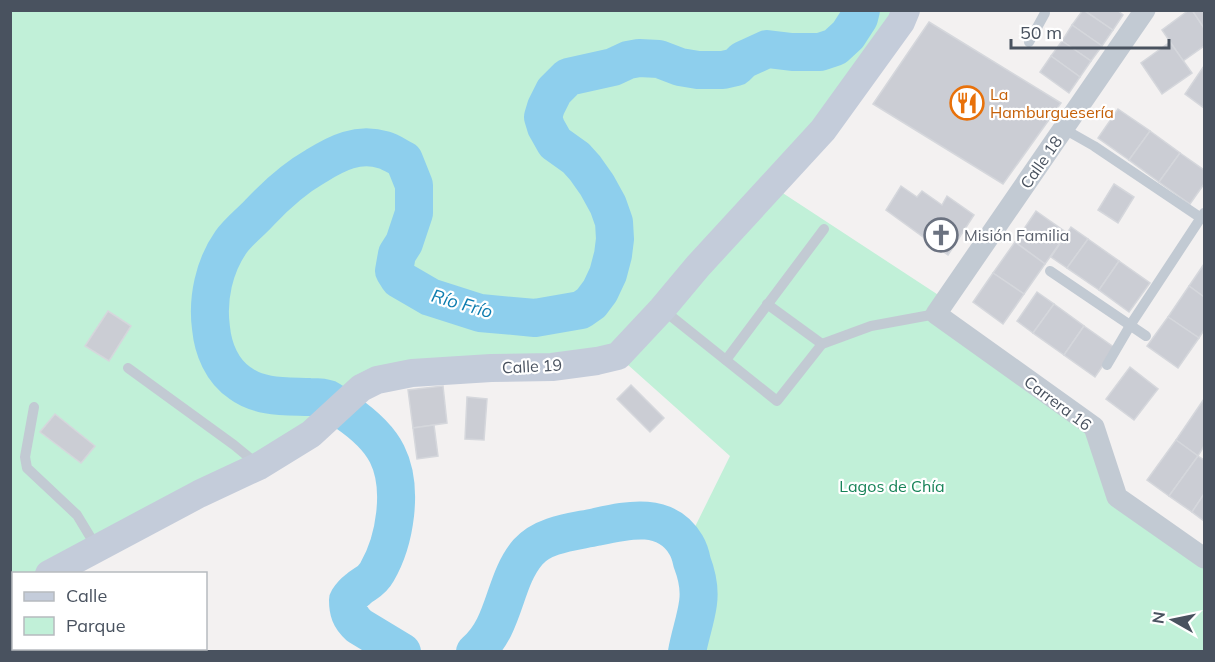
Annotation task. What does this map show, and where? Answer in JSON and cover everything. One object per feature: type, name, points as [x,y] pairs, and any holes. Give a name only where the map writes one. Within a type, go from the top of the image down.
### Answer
[{"type":"street","name":"Calle 19","points":[[51,572],[199,494],[259,466],[311,434],[361,388],[377,380],[412,373],[552,367],[618,356],[823,130],[901,22],[906,10]]},
{"type":"street","name":"Calle 18","points":[[936,314],[1145,10]]},
{"type":"street","name":"Carrera 16","points":[[936,314],[1094,427],[1117,497],[1204,558]]},
{"type":"lane","points":[[1029,42],[1044,11]]},
{"type":"lane","points":[[1064,129],[1203,215],[1131,324],[1107,365]]},
{"type":"lane","points":[[726,360],[824,230]]},
{"type":"lane","points":[[1050,271],[1146,336]]},
{"type":"lane","points":[[767,304],[822,344]]},
{"type":"lane","points":[[662,309],[777,401],[822,344],[871,326],[936,314]]},
{"type":"lane","points":[[128,368],[234,445],[259,466]]},
{"type":"lane","points":[[34,407],[25,457],[27,468],[77,515],[98,548]]},
{"type":"green space","name":"Lagos de Chía","points":[[11,11],[906,11],[772,186],[946,300],[936,314],[1094,427],[1117,497],[1204,558],[1204,651],[687,651],[699,601],[697,575],[686,545],[730,456],[618,356],[412,373],[311,434],[51,572],[12,572],[11,594]]},
{"type":"building","points":[[1083,10],[1113,30],[1102,46],[1072,25]]},
{"type":"building","points":[[1084,10],[1117,10],[1123,15],[1113,30]]},
{"type":"building","points":[[1192,10],[1204,28],[1204,46],[1183,61],[1162,30]]},
{"type":"building","points":[[1192,10],[1204,10],[1204,28]]},
{"type":"building","name":"La Hamburguesería","points":[[929,22],[1061,103],[1003,184],[873,104]]},
{"type":"building","points":[[1072,25],[1102,46],[1091,61],[1062,41]]},
{"type":"building","points":[[1062,41],[1091,61],[1080,77],[1051,56]]},
{"type":"building","points":[[1170,42],[1192,73],[1162,94],[1141,63]]},
{"type":"building","points":[[1051,56],[1080,77],[1069,93],[1040,72]]},
{"type":"building","points":[[1204,66],[1204,108],[1185,94]]},
{"type":"building","points":[[1118,109],[1150,131],[1129,160],[1098,138]]},
{"type":"building","points":[[1150,131],[1180,153],[1159,182],[1129,160]]},
{"type":"building","points":[[1180,153],[1204,170],[1204,184],[1190,204],[1159,182]]},
{"type":"building","points":[[1114,184],[1134,197],[1118,223],[1098,210]]},
{"type":"building","name":"Misión Familia","points":[[901,186],[917,197],[922,191],[942,205],[947,196],[974,215],[948,255],[886,210]]},
{"type":"building","points":[[1036,211],[1067,233],[1045,264],[1015,242]]},
{"type":"building","points":[[1071,227],[1088,239],[1067,268],[1051,257]]},
{"type":"building","points":[[1088,239],[1119,261],[1099,290],[1067,268]]},
{"type":"building","points":[[1015,242],[1045,264],[1024,294],[993,273]]},
{"type":"building","points":[[1119,261],[1150,283],[1129,312],[1099,290]]},
{"type":"building","points":[[1204,264],[1204,297],[1189,286]]},
{"type":"building","points":[[993,273],[1024,294],[1003,324],[973,302]]},
{"type":"building","points":[[1189,286],[1204,297],[1204,330],[1199,338],[1168,317]]},
{"type":"building","points":[[1037,292],[1054,304],[1033,333],[1017,321]]},
{"type":"building","points":[[1054,304],[1084,326],[1064,355],[1033,333]]},
{"type":"building","points":[[108,311],[131,326],[109,361],[85,346]]},
{"type":"building","points":[[1168,317],[1199,338],[1178,368],[1147,346]]},
{"type":"building","points":[[1084,326],[1115,348],[1095,377],[1064,355]]},
{"type":"building","points":[[1130,367],[1158,389],[1134,420],[1106,399]]},
{"type":"building","points":[[631,385],[664,418],[650,432],[617,399]]},
{"type":"building","points":[[443,386],[447,423],[413,428],[408,390]]},
{"type":"building","points":[[467,397],[487,399],[484,440],[465,439]]},
{"type":"building","points":[[1204,399],[1204,446],[1198,456],[1176,440]]},
{"type":"building","points":[[55,414],[95,446],[81,463],[40,432]]},
{"type":"building","points":[[434,425],[438,456],[417,459],[413,428]]},
{"type":"building","points":[[1176,440],[1198,456],[1169,496],[1147,480]]},
{"type":"building","points":[[1198,456],[1204,460],[1204,494],[1192,512],[1169,496]]},
{"type":"building","points":[[1204,494],[1204,521],[1192,512]]},
{"type":"waterway","name":"Río Frío","points":[[402,652],[359,626],[352,617],[348,604],[353,594],[375,576],[393,530],[395,482],[387,454],[369,430],[328,399],[265,394],[248,388],[223,366],[214,344],[210,306],[216,272],[231,242],[279,193],[308,171],[348,150],[374,148],[387,151],[404,160],[414,185],[414,213],[404,243],[397,254],[394,271],[399,279],[430,297],[480,313],[535,318],[581,310],[591,303],[608,274],[615,239],[614,222],[608,205],[585,168],[576,158],[555,143],[546,127],[543,117],[554,91],[568,77],[613,67],[639,58],[659,59],[680,67],[698,70],[723,70],[736,67],[743,60],[767,49],[820,52],[835,47],[848,35],[859,18],[861,10]]},
{"type":"waterway","name":"Río Frío","points":[[475,652],[493,629],[520,564],[535,546],[550,537],[569,532],[633,521],[646,521],[668,527],[678,534],[690,553],[697,577],[699,598],[687,652]]},
{"type":"place","name":"La Hamburguesería","points":[[967,103]]},
{"type":"place","name":"Misión Familia","points":[[941,235]]}]
